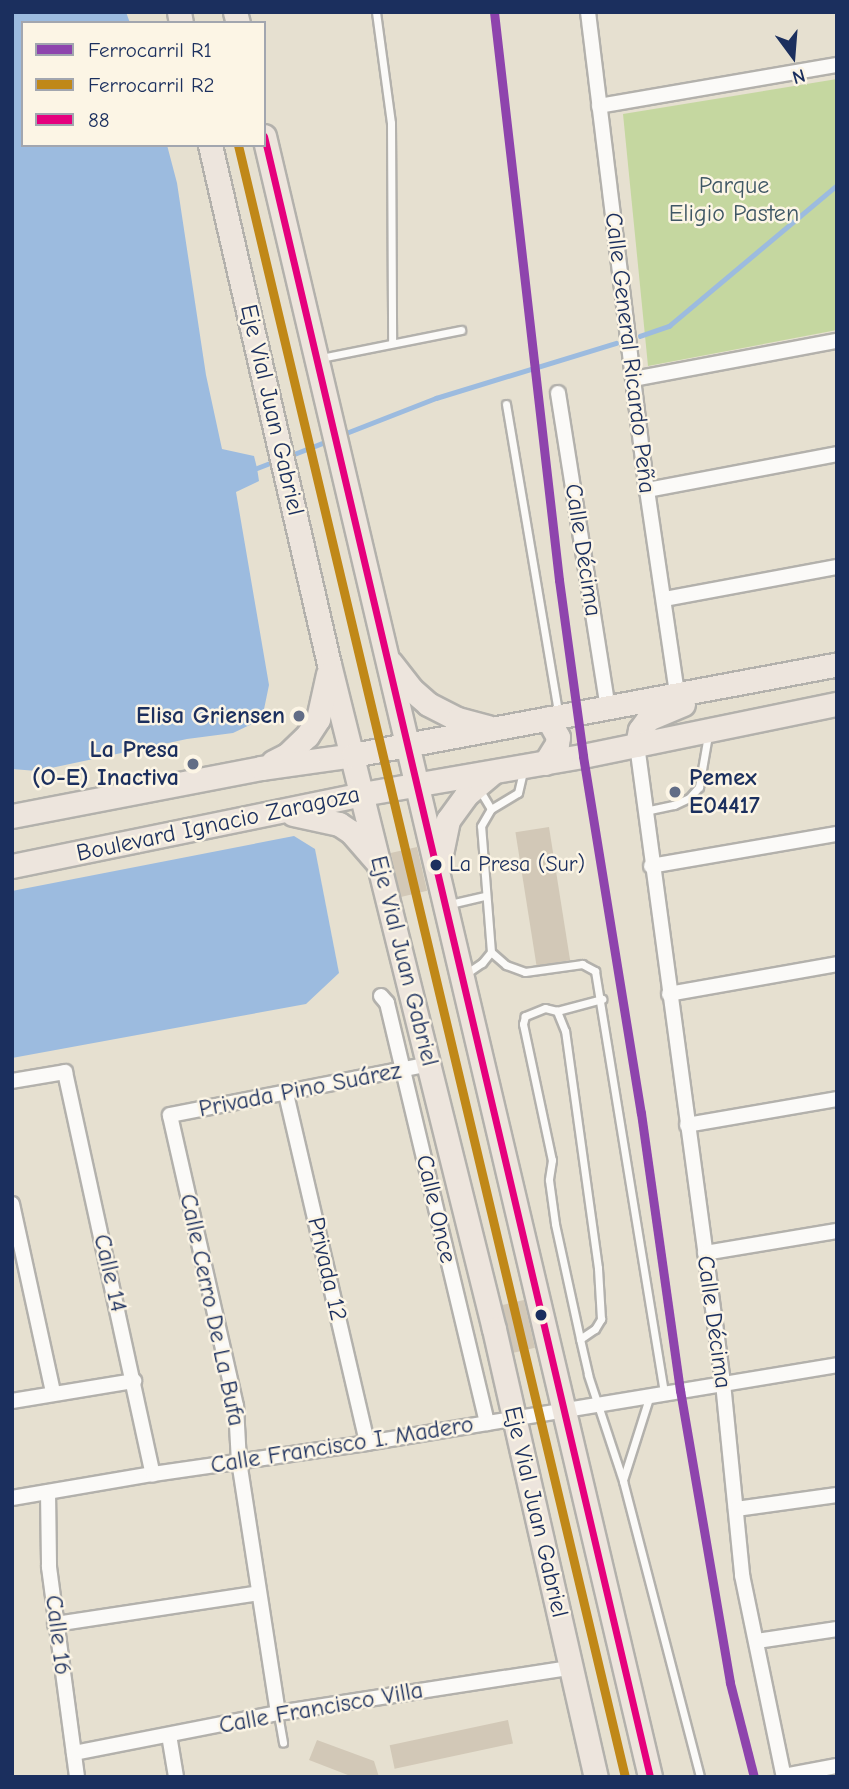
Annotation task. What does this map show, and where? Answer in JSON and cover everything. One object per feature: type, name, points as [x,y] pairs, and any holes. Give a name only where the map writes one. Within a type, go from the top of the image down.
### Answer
[{"type":"main road","name":"Eje Vial Juan Gabriel","points":[[266,144],[405,745],[650,1777]]},
{"type":"main road","name":"Eje Vial Juan Gabriel","points":[[210,147],[329,664],[430,1063],[515,1418],[596,1777]]},
{"type":"main road","points":[[384,650],[398,674],[428,704],[458,719],[497,729]]},
{"type":"main road","points":[[261,768],[287,755],[307,736],[324,698],[329,664]]},
{"type":"main road","name":"Boulevard Ignacio Zaragoza","points":[[12,817],[261,768],[497,729],[837,664]]},
{"type":"main road","points":[[637,745],[640,730],[648,719],[724,685]]},
{"type":"main road","name":"Boulevard Ignacio Zaragoza","points":[[12,866],[362,794],[416,785],[484,779],[534,765],[837,704]]},
{"type":"main road","points":[[534,765],[557,744],[554,718]]},
{"type":"main road","points":[[437,877],[448,820],[456,806],[484,779]]},
{"type":"main road","points":[[279,812],[339,824],[351,832],[381,866]]},
{"type":"street","name":"Calle General Ricardo Peña","points":[[588,12],[647,490],[677,694]]},
{"type":"street","points":[[598,106],[837,65]]},
{"type":"street","points":[[633,379],[837,341]]},
{"type":"street","name":"Calle Décima","points":[[558,393],[608,707]]},
{"type":"street","points":[[647,490],[837,454]]},
{"type":"street","points":[[664,599],[837,567]]},
{"type":"street","name":"Calle Décima","points":[[637,745],[651,866],[723,1383],[742,1574],[784,1776]]},
{"type":"street","points":[[651,866],[837,834]]},
{"type":"street","points":[[669,994],[837,964]]},
{"type":"street","name":"Calle Once","points":[[381,996],[387,1003],[487,1423]]},
{"type":"street","name":"Privada Pino Suárez","points":[[170,1115],[286,1094],[430,1063]]},
{"type":"street","name":"Calle 14","points":[[12,1081],[65,1072],[153,1474]]},
{"type":"street","name":"Privada 12","points":[[286,1094],[367,1443]]},
{"type":"street","points":[[687,1125],[837,1099]]},
{"type":"street","name":"Calle Cerro De La Bufa","points":[[170,1115],[236,1406],[239,1462],[278,1713]]},
{"type":"street","points":[[12,1204],[53,1392]]},
{"type":"street","points":[[705,1253],[837,1231]]},
{"type":"street","name":"Calle Francisco I. Madero","points":[[12,1498],[153,1474],[367,1443],[837,1365]]},
{"type":"street","points":[[12,1401],[53,1392],[134,1381]]},
{"type":"street","name":"Calle 16","points":[[48,1492],[49,1567],[78,1777]]},
{"type":"street","points":[[736,1509],[837,1495]]},
{"type":"street","points":[[55,1624],[259,1593]]},
{"type":"street","points":[[757,1641],[837,1629]]},
{"type":"street","name":"Calle Francisco Villa","points":[[74,1753],[278,1713],[570,1668]]},
{"type":"street","points":[[169,1735],[176,1777]]},
{"type":"street","points":[[784,1776],[837,1766]]},
{"type":"lane","points":[[376,12],[391,123],[392,342]]},
{"type":"lane","points":[[317,359],[461,330]]},
{"type":"lane","points":[[506,404],[554,718]]},
{"type":"lane","points":[[645,812],[674,806],[689,799],[699,787],[708,730]]},
{"type":"lane","points":[[534,765],[518,793],[491,809],[481,826],[491,952],[506,965],[525,972],[590,965],[599,979],[657,1394],[623,1481]]},
{"type":"lane","points":[[484,779],[491,809]]},
{"type":"lane","points":[[444,905],[486,896]]},
{"type":"lane","points":[[461,976],[482,963],[491,952]]},
{"type":"lane","points":[[602,999],[557,1011],[545,1008],[525,1016],[523,1024],[552,1160],[549,1180],[555,1224],[588,1375],[600,1404],[623,1481],[699,1777]]},
{"type":"lane","points":[[557,1011],[565,1031],[602,1307],[601,1319],[594,1329],[580,1339]]},
{"type":"lane","points":[[278,1713],[283,1743]]},
{"type":"green space","name":"Parque Eligio Pasten","points":[[837,79],[837,330],[648,366],[623,114]]},
{"type":"water","points":[[12,12],[126,12],[129,21],[21,21],[21,147],[168,147],[177,183],[206,375],[222,449],[254,456],[257,468],[259,481],[236,492],[269,685],[262,719],[233,733],[187,739],[37,771],[12,769]]},
{"type":"water","points":[[294,836],[315,849],[339,973],[306,1004],[12,1058],[12,891]]},
{"type":"building","points":[[549,827],[570,960],[537,966],[515,832]]},
{"type":"building","points":[[417,847],[427,891],[401,897],[391,853]]},
{"type":"building","points":[[524,1300],[535,1348],[514,1353],[503,1305]]},
{"type":"building","points":[[508,1720],[513,1743],[395,1769],[390,1745]]},
{"type":"building","points":[[317,1740],[374,1761],[379,1777],[353,1777],[309,1760]]},
{"type":"waterway","points":[[640,336],[669,326],[837,185]]},
{"type":"waterway","points":[[341,435],[436,398],[616,343]]},
{"type":"waterway","points":[[289,456],[330,440]]},
{"type":"waterway","points":[[257,468],[275,461]]},
{"type":"rail line","name":"R1","points":[[494,12],[559,580],[583,756],[641,1113],[680,1390],[730,1683],[754,1777]]},
{"type":"rail line","name":"R2","points":[[238,147],[625,1777]]},
{"type":"transit line","name":"88","points":[[266,145],[650,1777]]},
{"type":"place","name":"Elisa Griensen","points":[[299,716]]},
{"type":"place","name":"La Presa (O-E) Inactiva","points":[[193,764]]},
{"type":"place","name":"Pemex E04417","points":[[675,792]]},
{"type":"place","name":"La Presa (Sur)","points":[[436,865]]}]
